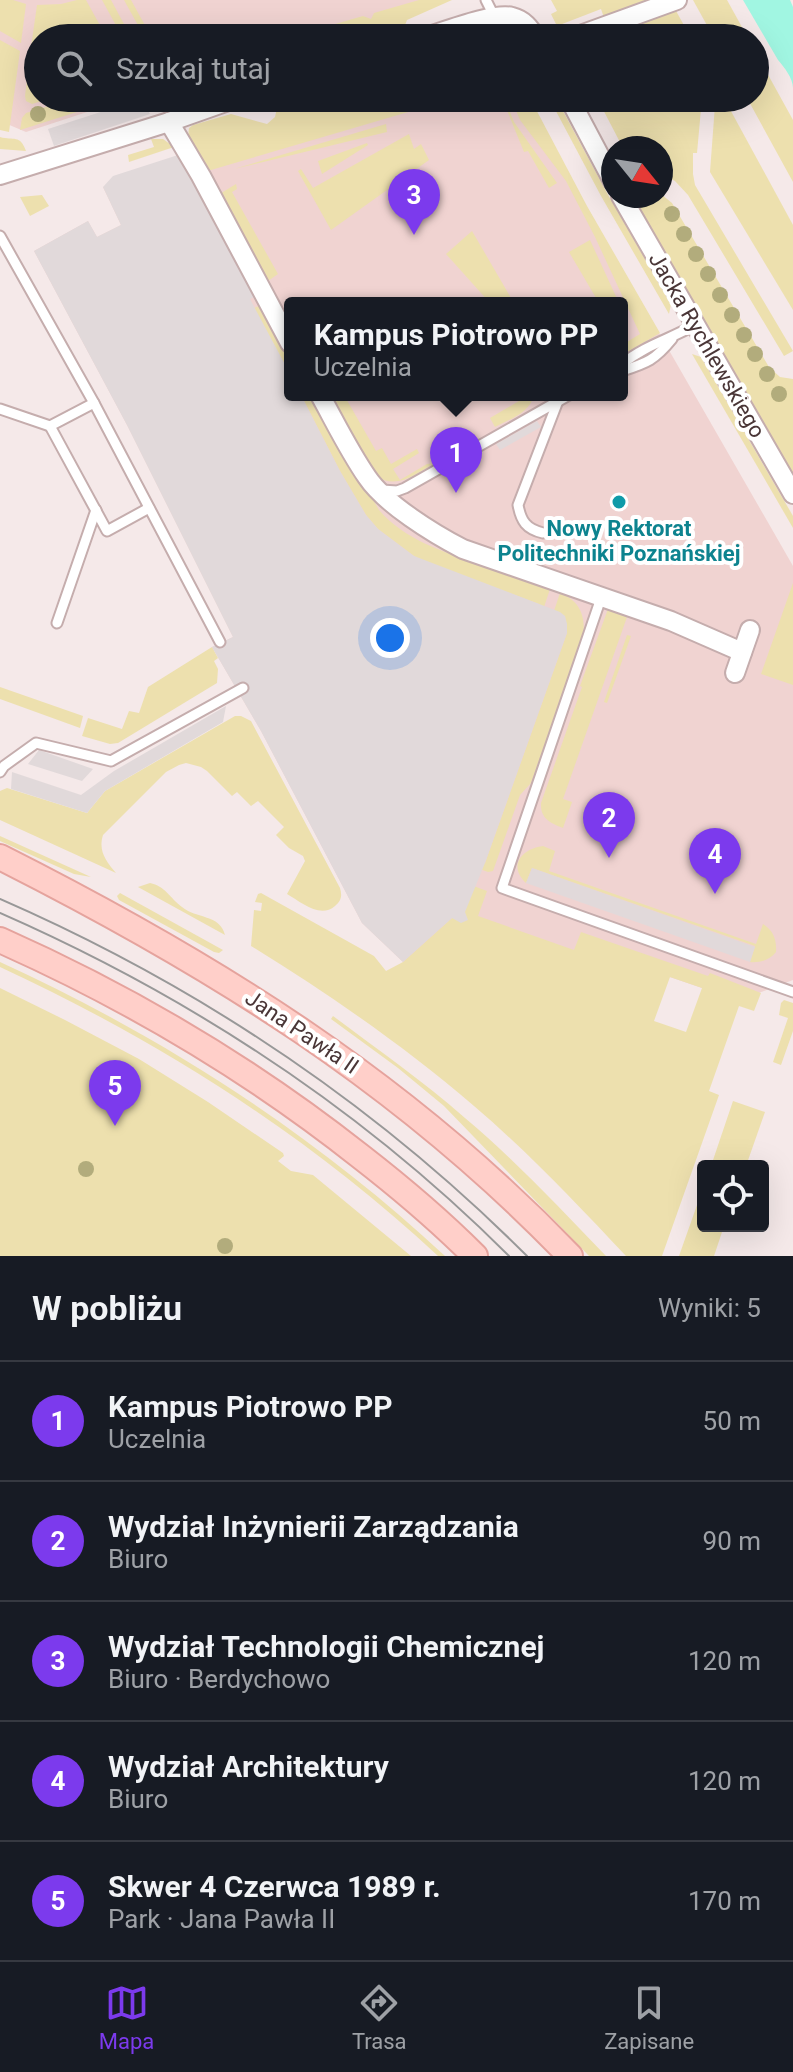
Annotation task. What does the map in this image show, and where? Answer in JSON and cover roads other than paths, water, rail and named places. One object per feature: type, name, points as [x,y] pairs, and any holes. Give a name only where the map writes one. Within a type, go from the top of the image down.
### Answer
[{"type":"main road","name":"Jana Pawła II","points":[[0,857],[184,956],[298,1027],[447,1140],[570,1256]]},
{"type":"main road","points":[[0,940],[69,972],[161,1021],[278,1096],[379,1172],[475,1256]]},
{"type":"street","points":[[611,24],[677,0]]},
{"type":"street","points":[[454,24],[490,8],[525,24]]},
{"type":"street","points":[[0,175],[197,112]]},
{"type":"street","points":[[576,112],[601,158]]},
{"type":"street","points":[[169,122],[284,332]]},
{"type":"street","name":"Jacka Rychlewskiego","points":[[628,208],[793,494]]},
{"type":"street","points":[[324,401],[372,484],[438,536],[463,549],[671,621],[742,652]]},
{"type":"street","points":[[735,673],[750,630]]},
{"type":"lane","points":[[0,236],[94,403],[220,642]]},
{"type":"lane","points":[[628,359],[695,325]]},
{"type":"lane","points":[[628,369],[659,355],[673,338]]},
{"type":"lane","points":[[372,484],[388,491],[405,488],[558,401]]},
{"type":"lane","points":[[543,533],[526,526],[518,505],[558,401]]},
{"type":"lane","points":[[50,426],[94,403]]},
{"type":"lane","points":[[0,409],[50,426],[107,531],[149,508]]},
{"type":"lane","points":[[57,623],[96,510]]},
{"type":"lane","points":[[601,598],[502,888],[793,992]]},
{"type":"lane","points":[[0,772],[36,743],[111,761],[243,688]]},
{"type":"tram line","points":[[0,899],[144,970],[280,1053],[408,1148],[527,1256]]},
{"type":"tram line","points":[[0,913],[139,981],[271,1061],[394,1152],[509,1256]]},
{"type":"place","name":"Wydział Technologii Chemicznej","points":[[414,235]]},
{"type":"place","name":"Kampus Piotrowo PP","points":[[456,493]]},
{"type":"place","name":"Nowy Rektorat Politechniki Poznańskiej","points":[[619,502]]},
{"type":"place","name":"Wydział Inżynierii Zarządzania","points":[[609,858]]},
{"type":"place","name":"Wydział Architektury","points":[[715,894]]},
{"type":"place","name":"Skwer 4 Czerwca 1989 r.","points":[[115,1126]]}]
